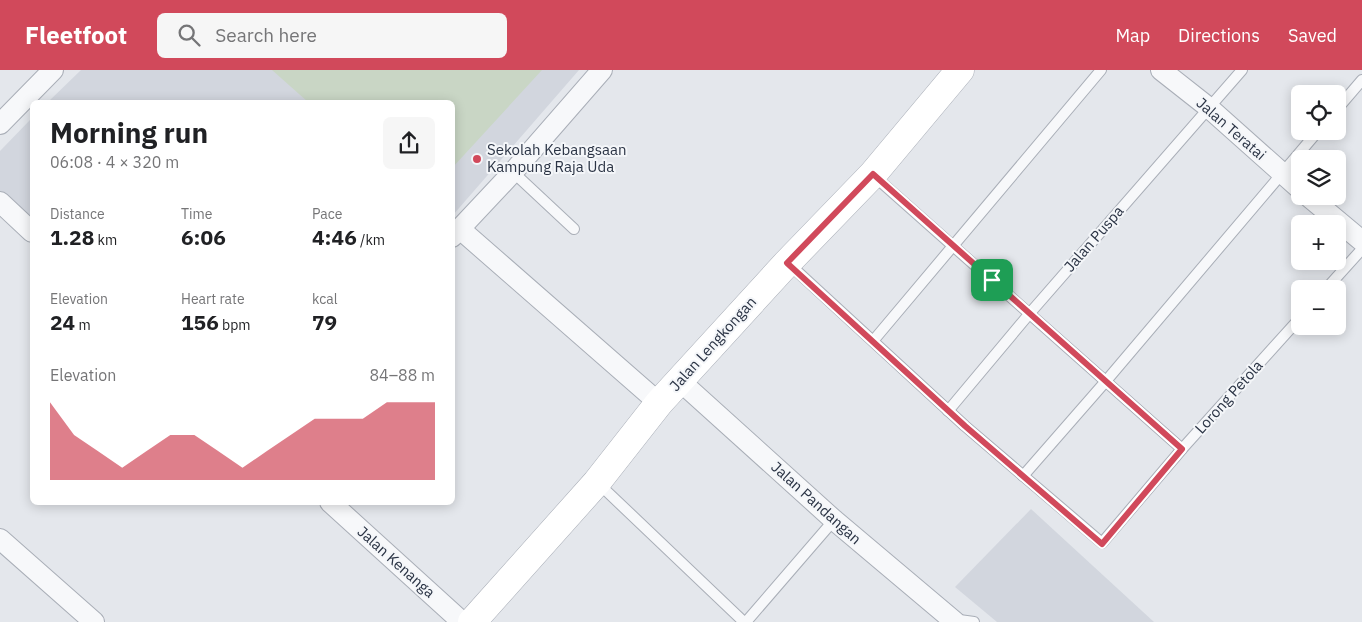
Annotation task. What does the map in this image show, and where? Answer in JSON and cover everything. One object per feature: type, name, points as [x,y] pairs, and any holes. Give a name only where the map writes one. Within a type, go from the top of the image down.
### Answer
[{"type":"street","points":[[0,124],[53,70]]},
{"type":"street","points":[[602,70],[513,172],[456,233],[658,404]]},
{"type":"street","name":"Jalan Lengkongan","points":[[472,622],[597,482],[658,404],[787,263],[873,174],[960,70]]},
{"type":"street","name":"Jalan Teratai","points":[[1161,70],[1208,107],[1291,182]]},
{"type":"street","points":[[0,202],[30,230]]},
{"type":"street","points":[[1319,205],[1362,241]]},
{"type":"street","name":"Jalan Pandangan","points":[[680,381],[834,520],[953,620]]},
{"type":"street","name":"Jalan Kenanga","points":[[333,505],[462,622]]},
{"type":"street","points":[[0,539],[94,622]]},
{"type":"lane","points":[[872,341],[1101,70]]},
{"type":"lane","name":"Jalan Puspa","points":[[948,411],[1030,313],[1242,70]]},
{"type":"lane","points":[[1346,99],[1362,80]]},
{"type":"lane","points":[[1023,476],[1310,140]]},
{"type":"lane","points":[[513,172],[574,230]]},
{"type":"lane","points":[[873,174],[1182,449]]},
{"type":"lane","points":[[1334,280],[1362,249]]},
{"type":"lane","name":"Lorong Petola","points":[[787,263],[948,411],[1102,544],[1182,449],[1291,328]]},
{"type":"lane","points":[[597,482],[745,622],[834,520]]},
{"type":"lane","points":[[953,620],[974,622]]},
{"type":"shaded area","name":"Sekolah Kebangsaan Kampung Raja Uda","points":[[81,70],[579,70],[455,213],[455,100],[50,100]]},
{"type":"shaded area","points":[[30,120],[30,221],[0,193],[0,151]]},
{"type":"shaded area","points":[[1031,509],[1154,622],[997,622],[955,587]]},
{"type":"green space","points":[[272,70],[542,70],[455,165],[455,100],[306,100]]},
{"type":"place","name":"Sekolah Kebangsaan Kampung Raja Uda","points":[[477,159]]},
{"type":"route","points":[[873,174],[992,280],[1182,449],[1102,544],[965,426],[787,263],[873,174]]}]
